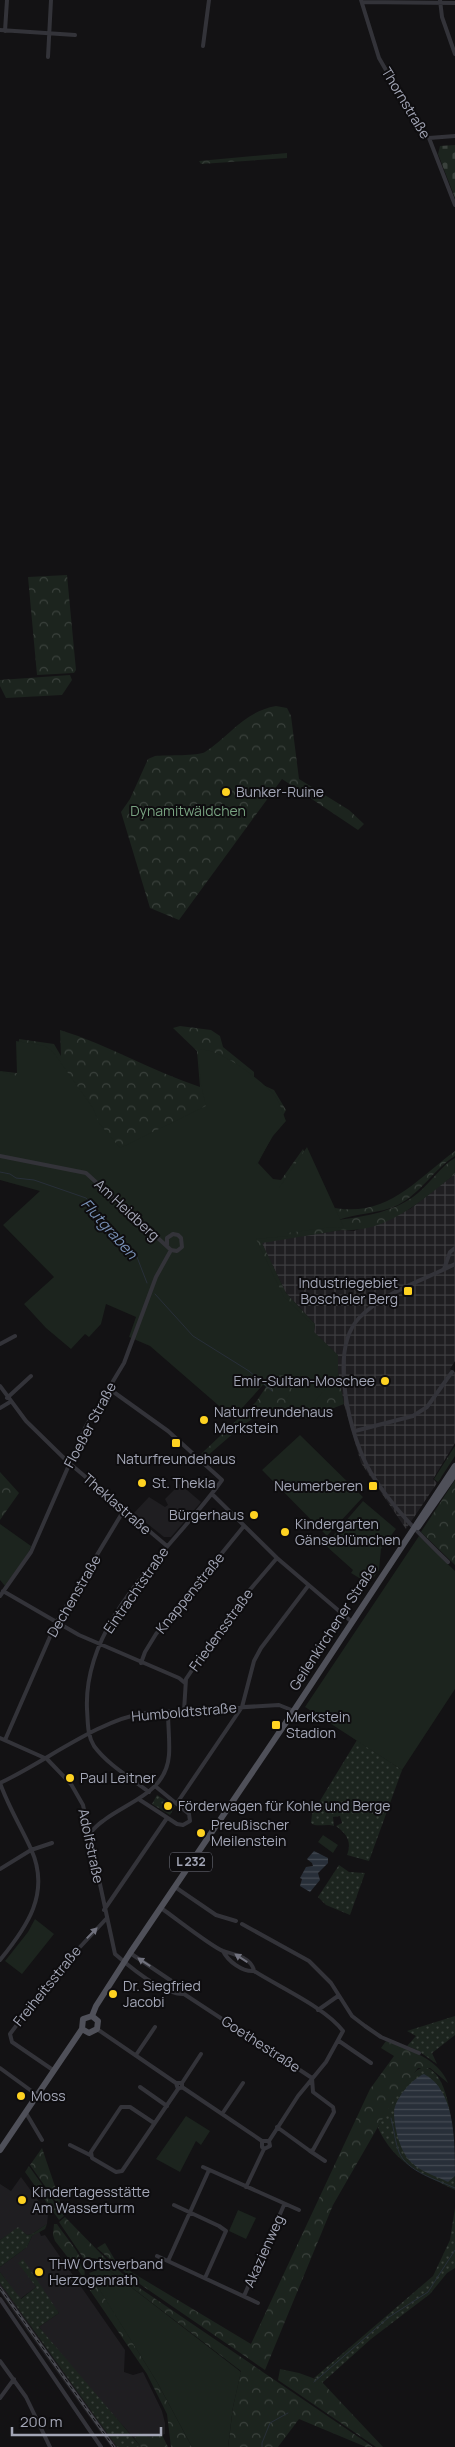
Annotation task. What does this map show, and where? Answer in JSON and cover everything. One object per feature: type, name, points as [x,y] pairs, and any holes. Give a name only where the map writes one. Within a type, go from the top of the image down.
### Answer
[{"type":"main road","name":"Geilenkirchener Straße","points":[[92,2016],[96,2006],[124,1962],[294,1711],[455,1466]]},
{"type":"main road","name":"Geilenkirchener Straße","points":[[414,1529],[455,1474]]},
{"type":"main road","name":"L 232","points":[[0,2150],[82,2029],[83,2019],[92,2016]]},
{"type":"main road","points":[[82,2029],[89,2033],[97,2029],[98,2021],[92,2016]]},
{"type":"street","points":[[5,31],[7,0]]},
{"type":"street","points":[[48,57],[51,0]]},
{"type":"street","points":[[203,46],[209,0]]},
{"type":"street","points":[[362,1],[455,3]]},
{"type":"street","name":"Thornstraße","points":[[362,1],[379,58],[422,132],[429,138],[455,205]]},
{"type":"street","points":[[440,2],[455,54]]},
{"type":"street","points":[[0,30],[75,35]]},
{"type":"street","points":[[429,138],[455,136]]},
{"type":"street","name":"Am Heidberg","points":[[0,1156],[86,1173],[167,1245]]},
{"type":"street","name":"Floeßer Straße","points":[[0,1596],[31,1552],[68,1462],[108,1388],[124,1363],[153,1284],[172,1250],[182,1247],[181,1238],[178,1235],[170,1235],[166,1241],[167,1245]]},
{"type":"street","points":[[167,1245],[172,1250]]},
{"type":"street","points":[[444,1270],[450,1252],[455,1248]]},
{"type":"street","points":[[448,1562],[414,1529],[372,1475],[361,1453],[343,1376],[343,1352],[350,1332],[360,1317],[376,1304],[455,1264]]},
{"type":"street","points":[[0,1344],[14,1336]]},
{"type":"street","points":[[355,1431],[414,1416],[427,1407],[452,1372]]},
{"type":"street","points":[[0,1408],[31,1376]]},
{"type":"street","name":"Theklastraße","points":[[0,1386],[26,1421],[68,1462],[167,1546]]},
{"type":"street","points":[[108,1388],[168,1431],[222,1480],[212,1494],[277,1558],[352,1622]]},
{"type":"street","name":"Eintrachtstraße","points":[[149,1792],[110,1763],[94,1746],[89,1734],[87,1697],[89,1677],[105,1631],[124,1602],[167,1546],[212,1494]]},
{"type":"street","name":"Dechenstraße","points":[[5,1740],[56,1623],[124,1510]]},
{"type":"street","name":"Knappenstraße","points":[[142,1663],[156,1634],[244,1526]]},
{"type":"street","name":"Friedensstraße","points":[[184,1711],[185,1683],[231,1612],[277,1558]]},
{"type":"street","points":[[177,1803],[242,1707],[254,1661],[261,1648],[308,1586]]},
{"type":"street","points":[[3,1591],[56,1623],[99,1645],[179,1678],[185,1683]]},
{"type":"street","name":"Humboldtstraße","points":[[0,1783],[124,1717],[279,1704],[294,1711]]},
{"type":"street","points":[[89,1834],[103,1820],[140,1800],[155,1786],[168,1764],[168,1712]]},
{"type":"street","name":"Adolfstraße","points":[[0,1738],[47,1759],[78,1794],[89,1834],[106,1920],[115,1954],[124,1962]]},
{"type":"street","points":[[0,1783],[31,1850],[37,1873],[34,1912],[23,1931],[0,1960]]},
{"type":"street","points":[[140,1800],[177,1824],[183,1825],[190,1822],[189,1814],[155,1786]]},
{"type":"street","points":[[104,1910],[167,1818]]},
{"type":"street","points":[[0,1869],[31,1850],[52,1843]]},
{"type":"street","points":[[175,1887],[216,1915],[236,1922]]},
{"type":"street","points":[[161,1908],[223,1951],[228,1959],[239,1967],[249,1972],[254,1971],[318,2010],[343,2031],[339,2042],[277,2127],[269,2141],[270,2146],[264,2149],[246,2187]]},
{"type":"street","name":"Freiheitsstraße","points":[[53,2070],[12,2042],[10,2034],[54,1974],[94,1930],[106,1920]]},
{"type":"street","points":[[242,1924],[309,1962],[331,1983],[352,2016],[365,2026],[381,2037],[419,2053]]},
{"type":"street","points":[[223,1951],[230,1951],[242,1957],[252,1965],[254,1971]]},
{"type":"street","name":"Goethestraße","points":[[130,1953],[178,1986],[184,1994]]},
{"type":"street","name":"Goethestraße","points":[[124,1962],[165,1989],[184,1994],[312,2078]]},
{"type":"street","points":[[318,2010],[338,1996]]},
{"type":"street","points":[[136,2055],[155,2027]]},
{"type":"street","points":[[97,2029],[262,2141],[269,2141]]},
{"type":"street","points":[[339,2042],[371,2063]]},
{"type":"street","points":[[70,2145],[90,2155],[100,2164],[119,2173],[122,2171],[201,2054]]},
{"type":"street","points":[[0,2068],[37,2095]]},
{"type":"street","points":[[310,2152],[321,2137],[334,2112],[333,2107],[313,2092],[312,2078]]},
{"type":"street","points":[[222,2114],[243,2083]]},
{"type":"street","points":[[140,2088],[167,2106]]},
{"type":"street","points":[[90,2155],[121,2107],[130,2107],[154,2123]]},
{"type":"street","points":[[26,2113],[42,2140]]},
{"type":"street","points":[[277,2127],[325,2161]]},
{"type":"street","points":[[262,2141],[264,2149]]},
{"type":"street","points":[[203,2167],[299,2210]]},
{"type":"street","points":[[168,2262],[209,2170]]},
{"type":"street","name":"Akazienweg","points":[[244,2296],[284,2204]]},
{"type":"street","points":[[174,2205],[220,2226],[226,2232],[205,2278]]},
{"type":"street","points":[[157,2256],[258,2303]]},
{"type":"street","points":[[0,2299],[101,2447]]},
{"type":"street","points":[[0,2361],[26,2396],[50,2447]]},
{"type":"street","points":[[0,2398],[14,2379]]},
{"type":"shaded area","points":[[455,1174],[455,1361],[450,1369],[455,1372],[455,1443],[433,1479],[437,1483],[406,1529],[361,1463],[344,1404],[338,1372],[314,1333],[315,1324],[286,1293],[261,1242],[342,1230],[354,1231],[410,1209]]},
{"type":"shaded area","points":[[180,1484],[201,1502],[171,1537],[164,1537],[134,1513],[149,1497],[165,1507],[168,1505],[165,1499]]},
{"type":"shaded area","points":[[314,1851],[328,1858],[328,1863],[318,1873],[320,1880],[310,1892],[300,1886],[302,1879],[300,1878],[306,1867],[313,1866],[307,1859]]},
{"type":"shaded area","points":[[424,2074],[442,2092],[451,2118],[455,2147],[455,2176],[448,2182],[424,2171],[411,2162],[401,2146],[396,2132],[394,2112],[397,2101],[409,2085]]},
{"type":"shaded area","name":"Kindertagesstätte Am Wasserturm","points":[[21,2177],[48,2214],[47,2224],[32,2234],[27,2235],[18,2228],[0,2240],[0,2184],[11,2191]]},
{"type":"shaded area","points":[[39,2231],[41,2236],[45,2235],[125,2350],[124,2372],[133,2375],[143,2372],[162,2411],[165,2434],[149,2437],[140,2433],[134,2438],[81,2379],[39,2327],[59,2313],[19,2263],[36,2287],[20,2299],[0,2272],[0,2267],[27,2247],[32,2236]]},
{"type":"shaded area","points":[[0,2283],[117,2447],[111,2447],[15,2314],[0,2292]]},
{"type":"green space","points":[[455,145],[455,198],[438,154],[440,146]]},
{"type":"green space","points":[[287,153],[287,158],[201,164],[199,161]]},
{"type":"green space","points":[[67,575],[76,670],[74,673],[37,675],[28,577]]},
{"type":"green space","points":[[70,675],[72,680],[62,695],[6,698],[0,686],[0,680]]},
{"type":"green space","name":"Dynamitwäldchen","points":[[276,706],[287,708],[291,716],[299,779],[349,810],[364,824],[358,830],[282,779],[179,920],[150,908],[121,812],[130,799],[148,759],[155,756],[189,755],[205,752],[255,713]]},
{"type":"green space","points":[[180,1026],[211,1030],[220,1036],[223,1047],[254,1072],[254,1081],[274,1090],[286,1110],[258,1163],[273,1179],[281,1180],[303,1149],[317,1180],[325,1206],[346,1209],[365,1208],[381,1204],[411,1186],[455,1151],[455,1156],[440,1167],[414,1194],[398,1205],[338,1220],[370,1215],[390,1209],[400,1205],[418,1193],[445,1165],[455,1158],[455,1174],[417,1204],[389,1220],[358,1230],[342,1230],[262,1243],[286,1293],[315,1324],[314,1333],[338,1372],[344,1404],[306,1419],[295,1407],[268,1410],[243,1425],[206,1457],[201,1454],[256,1402],[266,1387],[248,1373],[118,1150],[0,1071],[17,1073],[19,1039],[54,1044],[61,1056],[60,1030],[96,1043],[200,1087],[197,1051],[173,1028]]},
{"type":"green space","points":[[16,1041],[45,1046],[53,1052],[93,1108],[99,1123],[120,1148],[206,1106],[201,1085],[198,1054],[200,1050],[208,1050],[218,1054],[242,1067],[272,1092],[281,1107],[286,1121],[273,1136],[256,1165],[279,1188],[307,1147],[344,1228],[331,1227],[287,1233],[288,1236],[256,1239],[284,1297],[312,1324],[312,1330],[338,1355],[338,1373],[304,1415],[286,1400],[292,1391],[291,1380],[280,1373],[272,1375],[233,1418],[150,1346],[129,1337],[136,1317],[106,1304],[101,1324],[89,1337],[85,1334],[71,1349],[46,1328],[24,1304],[54,1277],[3,1225],[40,1191],[0,1180],[0,1071],[17,1076]]},
{"type":"green space","points":[[300,1435],[363,1497],[327,1536],[262,1470]]},
{"type":"green space","points":[[455,1446],[455,1456],[438,1482],[434,1479]]},
{"type":"green space","points":[[0,1472],[19,1493],[0,1520]]},
{"type":"green space","points":[[455,1480],[455,1565],[421,1532]]},
{"type":"green space","points":[[363,1501],[396,1529],[381,1549],[379,1570],[369,1584],[351,1573],[353,1570],[325,1545]]},
{"type":"green space","points":[[0,1524],[31,1546],[29,1552],[5,1586],[0,1580]]},
{"type":"green space","points":[[419,1536],[455,1571],[455,1689],[402,1770],[305,1707]]},
{"type":"green space","points":[[357,1740],[402,1770],[369,1861],[347,1855],[348,1839],[336,1826],[342,1823],[340,1816],[333,1817],[334,1826],[311,1823],[312,1814]]},
{"type":"green space","points":[[157,1795],[175,1806],[170,1815],[152,1804]]},
{"type":"green space","points":[[323,1835],[338,1845],[333,1853],[318,1842]]},
{"type":"green space","points":[[339,1865],[349,1872],[365,1873],[350,1915],[326,1905],[318,1897]]},
{"type":"green space","points":[[35,1919],[54,1934],[22,1974],[5,1961],[28,1932]]},
{"type":"green space","points":[[455,2016],[455,2035],[432,2053],[437,2064],[417,2050],[407,2046],[416,2036],[407,2031]]},
{"type":"green space","points":[[386,2041],[413,2051],[430,2061],[438,2067],[448,2083],[430,2068],[418,2068],[394,2099],[333,2205],[265,2370],[131,2278],[97,2248],[105,2243],[115,2260],[133,2273],[251,2344],[370,2089],[394,2056],[381,2048]]},
{"type":"green space","points":[[424,2067],[434,2072],[442,2084],[447,2100],[455,2158],[455,2190],[420,2172],[401,2159],[392,2150],[378,2128],[391,2102],[404,2084],[417,2070]]},
{"type":"green space","points":[[186,2116],[210,2131],[201,2145],[196,2141],[180,2172],[156,2159]]},
{"type":"green space","points":[[42,2148],[64,2213],[30,2165]]},
{"type":"green space","points":[[29,2166],[64,2216],[59,2220],[25,2172]]},
{"type":"green space","points":[[455,2208],[455,2268],[447,2273],[430,2294],[371,2339],[322,2383],[314,2378],[433,2276],[450,2240]]},
{"type":"green space","points":[[238,2210],[256,2218],[246,2239],[229,2231]]},
{"type":"green space","points":[[65,2217],[108,2262],[94,2258],[84,2259],[59,2222]]},
{"type":"green space","points":[[47,2224],[45,2229],[32,2236],[27,2247],[0,2267],[0,2240],[18,2227],[27,2235],[32,2234]]},
{"type":"green space","points":[[54,2224],[57,2224],[80,2257],[85,2271],[84,2278],[55,2241],[53,2235]]},
{"type":"green space","points":[[23,2259],[59,2313],[39,2327],[141,2447],[117,2447],[0,2283],[0,2272],[21,2299],[36,2287],[18,2263]]},
{"type":"green space","points":[[111,2264],[141,2289],[373,2447],[366,2447],[299,2419],[278,2447],[228,2447],[233,2407],[241,2371],[105,2267]]},
{"type":"green space","points":[[105,2267],[241,2372],[233,2407],[228,2447],[192,2447],[157,2382],[89,2273]]},
{"type":"green space","points":[[94,2280],[157,2382],[192,2447],[171,2447],[167,2414],[147,2374],[87,2286]]},
{"type":"green space","points":[[280,2369],[321,2381],[383,2447],[376,2447],[278,2380]]},
{"type":"green space","points":[[140,2433],[149,2437],[162,2435],[168,2447],[141,2447],[134,2438]]},
{"type":"waterway","name":"Flutgraben","points":[[0,1172],[10,1174],[16,1178],[34,1180],[86,1198],[107,1222],[123,1245],[137,1257],[147,1283]]},
{"type":"waterway","name":"Flutgraben","points":[[155,1294],[193,1336],[249,1371],[272,1391]]},
{"type":"waterway","points":[[391,2118],[399,2152],[403,2159],[416,2170],[455,2188]]},
{"type":"waterway","points":[[314,2382],[389,2317],[428,2292],[455,2250]]},
{"type":"waterway","points":[[262,2447],[270,2423],[288,2413]]},
{"type":"railway","points":[[0,2288],[114,2447]]},
{"type":"place","name":"Bunker-Ruine","points":[[226,792]]},
{"type":"place","name":"Industriegebiet Boscheler Berg","points":[[408,1291]]},
{"type":"place","name":"Emir-Sultan-Moschee","points":[[385,1381]]},
{"type":"place","name":"Naturfreundehaus Merkstein","points":[[204,1420]]},
{"type":"place","name":"Naturfreundehaus","points":[[176,1443]]},
{"type":"place","name":"St. Thekla","points":[[142,1483]]},
{"type":"place","name":"Neumerberen","points":[[373,1486]]},
{"type":"place","name":"Bürgerhaus","points":[[254,1515]]},
{"type":"place","name":"Kindergarten Gänseblümchen","points":[[285,1532]]},
{"type":"place","name":"Merkstein Stadion","points":[[276,1725]]},
{"type":"place","name":"Paul Leitner","points":[[70,1778]]},
{"type":"place","name":"Förderwagen für Kohle und Berge","points":[[168,1806]]},
{"type":"place","name":"Preußischer Meilenstein","points":[[201,1833]]},
{"type":"place","name":"Dr. Siegfried Jacobi","points":[[113,1994]]},
{"type":"place","name":"Moss","points":[[21,2096]]},
{"type":"place","name":"Kindertagesstätte Am Wasserturm","points":[[22,2200]]},
{"type":"place","name":"THW Ortsverband Herzogenrath","points":[[39,2272]]}]
